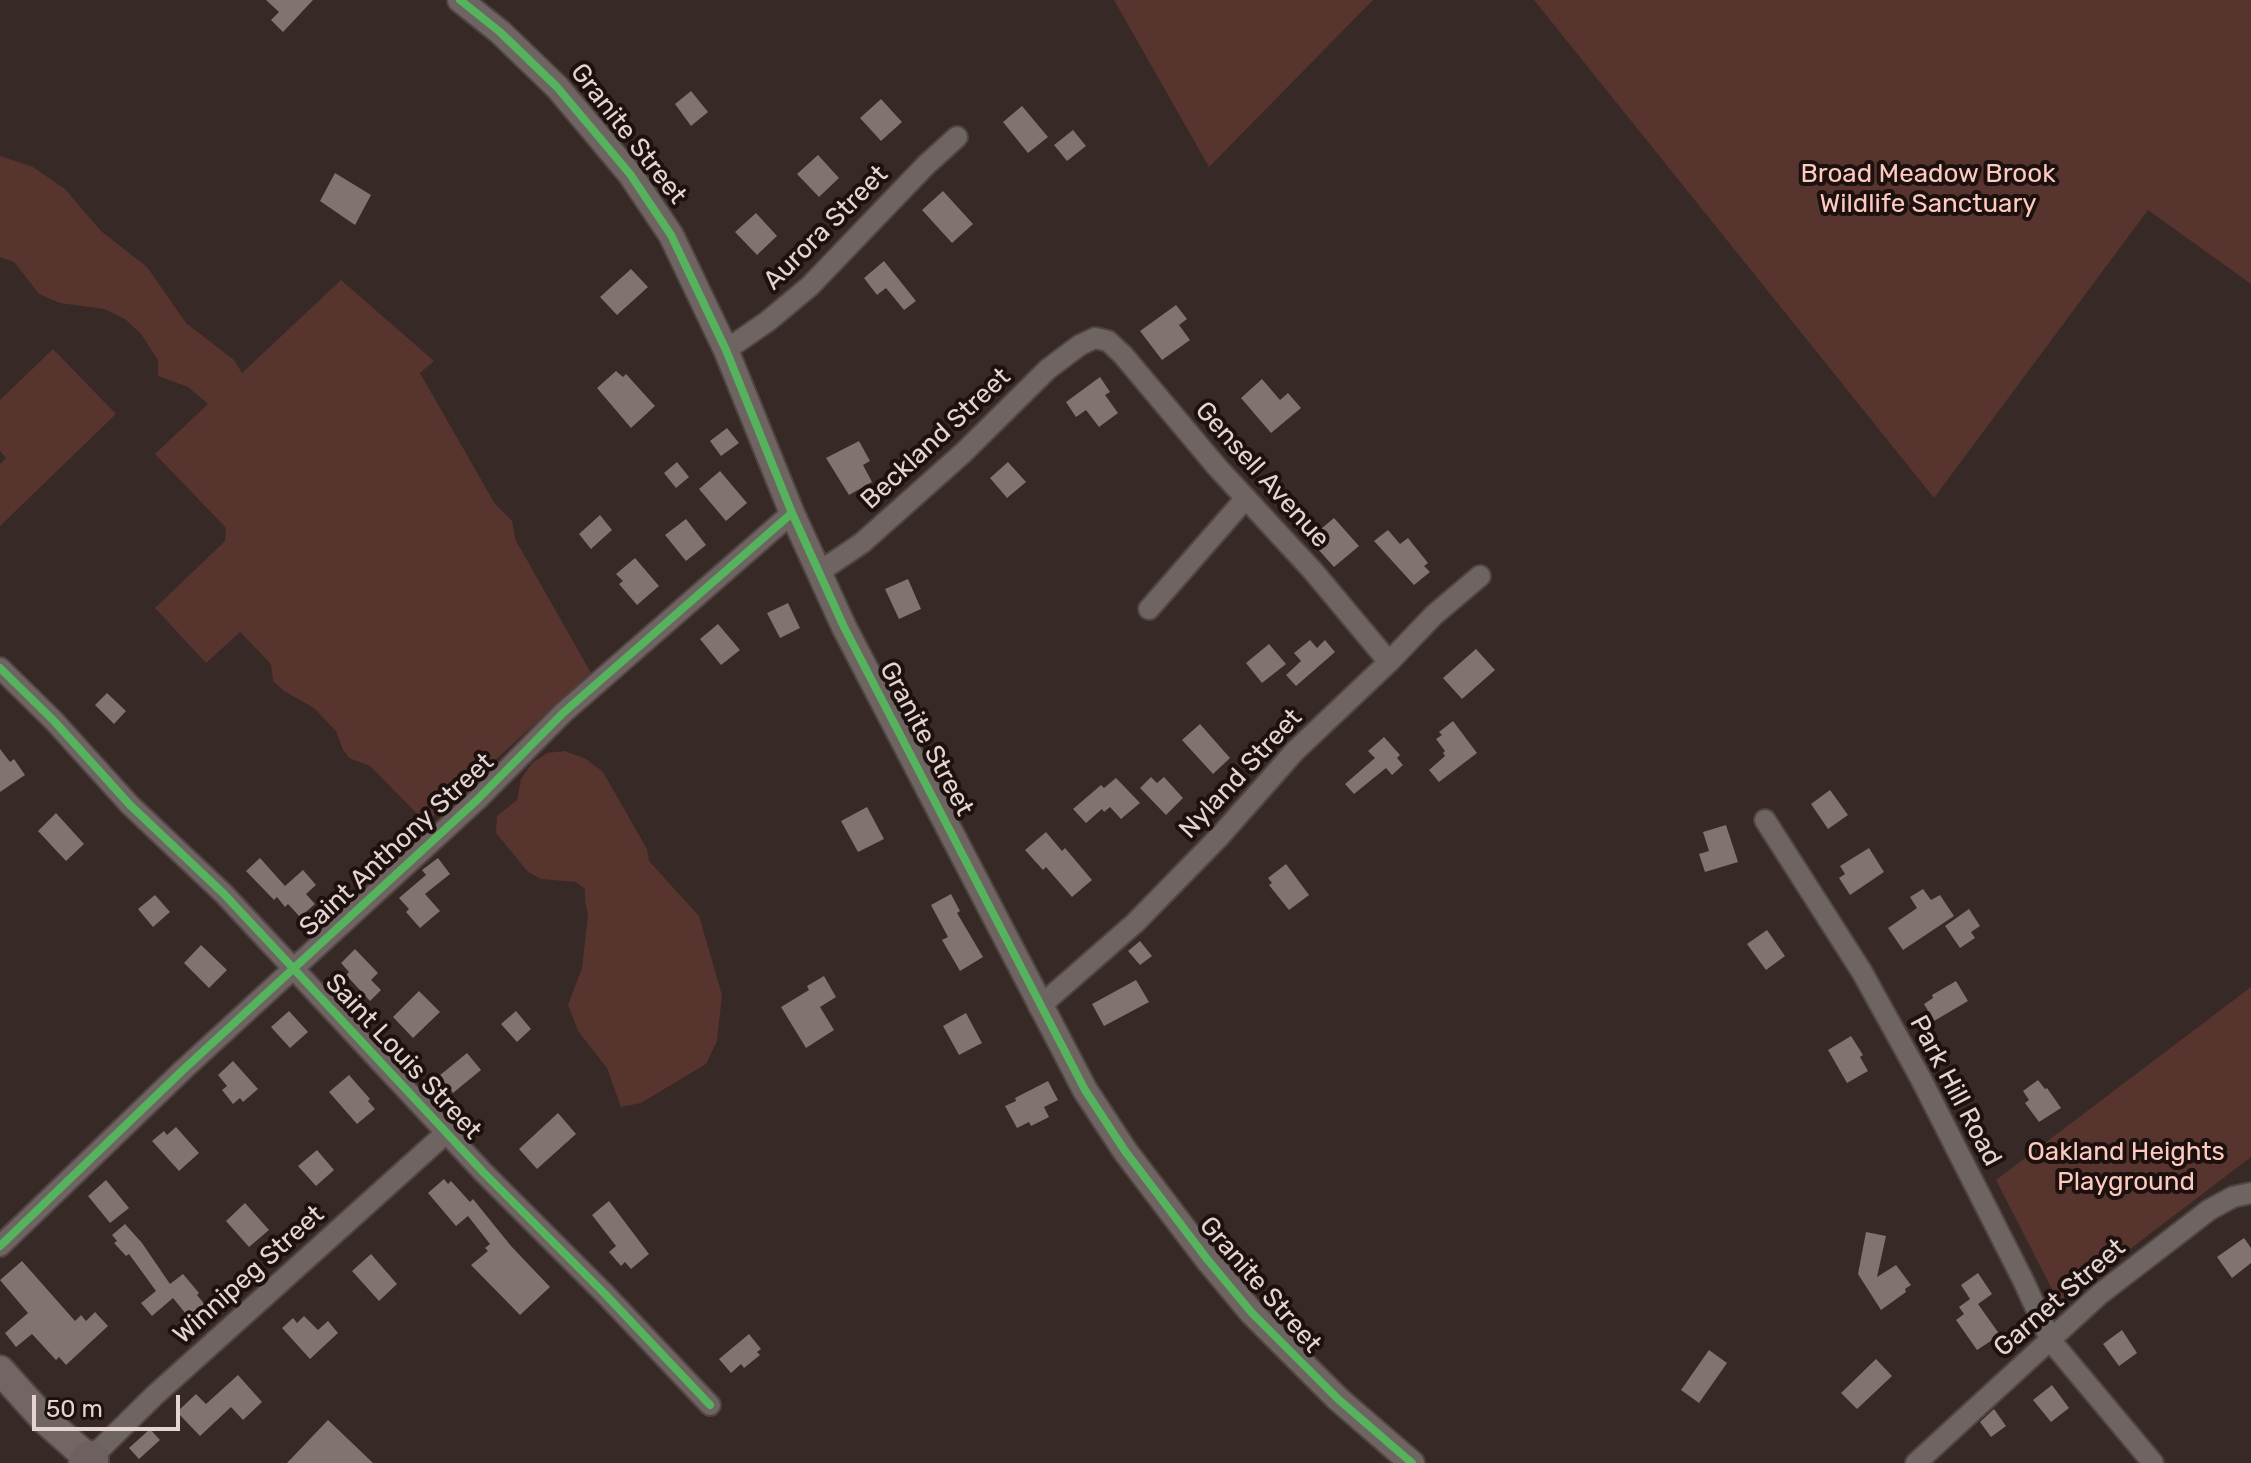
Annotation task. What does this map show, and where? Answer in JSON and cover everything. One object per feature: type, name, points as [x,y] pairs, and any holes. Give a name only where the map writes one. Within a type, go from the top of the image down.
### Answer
[{"type":"main road","points":[[0,1370],[44,1419],[90,1462]]},
{"type":"street","name":"Granite Street","points":[[460,0],[500,32],[557,87],[630,174],[671,235],[726,350],[819,572],[1039,1007],[1101,1114],[1207,1259],[1252,1313],[1338,1399],[1412,1463]]},
{"type":"street","name":"Aurora Street","points":[[726,350],[810,286],[926,165],[957,137]]},
{"type":"street","name":"Gensell Avenue","points":[[1087,342],[1095,338],[1108,341],[1123,355],[1389,662]]},
{"type":"street","name":"Beckland Street","points":[[819,572],[862,543],[963,453],[1048,369],[1087,342]]},
{"type":"street","points":[[1149,609],[1246,498]]},
{"type":"street","name":"Saint Anthony Street","points":[[0,1246],[183,1070],[477,800],[563,713],[792,513]]},
{"type":"street","name":"Nyland Street","points":[[1039,1007],[1135,923],[1220,836],[1295,751],[1434,615],[1480,576]]},
{"type":"street","name":"Saint Louis Street","points":[[0,668],[54,721],[130,805],[224,894],[446,1133],[710,1405]]},
{"type":"street","name":"Park Hill Road","points":[[1765,820],[1862,972],[1921,1079],[2051,1341],[2153,1463]]},
{"type":"street","name":"Winnipeg Street","points":[[90,1462],[155,1395],[446,1133]]},
{"type":"street","name":"Garnet Street","points":[[1916,1463],[2100,1294],[2209,1210],[2233,1197],[2251,1193]]},
{"type":"green space","points":[[1114,0],[1373,0],[1209,167]]},
{"type":"green space","name":"Broad Meadow Brook Wildlife Sanctuary","points":[[1534,0],[2251,0],[2251,284],[2148,210],[1934,498]]},
{"type":"green space","points":[[0,156],[33,167],[65,189],[101,231],[147,267],[186,323],[234,360],[242,373],[341,280],[434,361],[420,373],[495,504],[512,521],[515,539],[591,673],[426,823],[370,766],[349,758],[336,731],[314,708],[273,681],[271,664],[240,632],[206,663],[155,608],[225,541],[226,528],[155,454],[208,404],[188,387],[158,376],[158,360],[141,334],[125,319],[104,309],[60,303],[39,294],[14,262],[0,257]]},
{"type":"green space","points":[[53,349],[116,414],[0,526],[0,464],[6,458],[0,451],[0,400]]},
{"type":"green space","points":[[565,751],[586,759],[603,772],[647,849],[649,861],[699,916],[722,995],[717,1041],[706,1064],[641,1103],[621,1107],[607,1068],[578,1031],[568,1005],[582,968],[588,915],[585,889],[576,882],[541,879],[528,872],[496,833],[497,816],[517,800],[521,779],[532,763],[547,753]]},
{"type":"green space","name":"Oakland Heights Playground","points":[[2251,987],[2251,1157],[2059,1303],[1996,1180]]},
{"type":"building","points":[[266,0],[313,0],[283,32],[271,20],[279,12]]},
{"type":"building","points":[[691,91],[708,112],[691,126],[675,104]]},
{"type":"building","points":[[881,99],[902,122],[881,141],[860,118]]},
{"type":"building","points":[[1022,106],[1048,137],[1028,153],[1003,122]]},
{"type":"building","points":[[1073,130],[1086,146],[1067,161],[1054,145]]},
{"type":"building","points":[[818,155],[839,178],[819,197],[797,174]]},
{"type":"building","points":[[335,173],[371,195],[355,225],[320,201]]},
{"type":"building","points":[[943,191],[973,224],[952,243],[922,210]]},
{"type":"building","points":[[756,213],[777,236],[757,255],[735,232]]},
{"type":"building","points":[[884,261],[916,301],[904,310],[886,288],[877,295],[864,278]]},
{"type":"building","points":[[631,269],[648,287],[617,315],[600,297]]},
{"type":"building","points":[[1176,305],[1187,319],[1179,325],[1190,340],[1162,360],[1140,331]]},
{"type":"building","points":[[616,371],[623,377],[626,374],[655,406],[631,428],[597,388]]},
{"type":"building","points":[[1100,377],[1110,392],[1105,395],[1118,413],[1099,427],[1086,410],[1076,417],[1066,402]]},
{"type":"building","points":[[1262,379],[1280,400],[1288,393],[1301,408],[1271,433],[1241,398]]},
{"type":"building","points":[[727,428],[739,443],[721,456],[710,441]]},
{"type":"building","points":[[859,441],[870,461],[863,465],[872,482],[849,495],[826,458]]},
{"type":"building","points":[[677,462],[689,477],[676,488],[664,473]]},
{"type":"building","points":[[1008,462],[1026,482],[1007,498],[990,478]]},
{"type":"building","points":[[720,471],[747,503],[726,521],[699,489]]},
{"type":"building","points":[[600,515],[612,530],[591,549],[579,534]]},
{"type":"building","points":[[1334,518],[1359,546],[1334,567],[1309,539]]},
{"type":"building","points":[[686,519],[706,545],[686,561],[665,535]]},
{"type":"building","points":[[1388,530],[1400,544],[1408,538],[1428,563],[1424,566],[1430,572],[1414,585],[1374,541]]},
{"type":"building","points":[[635,558],[659,586],[637,605],[619,584],[623,581],[616,574]]},
{"type":"building","points":[[908,579],[921,609],[899,619],[885,589]]},
{"type":"building","points":[[788,603],[800,628],[780,638],[767,613]]},
{"type":"building","points":[[718,624],[740,650],[721,665],[700,639]]},
{"type":"building","points":[[1310,640],[1317,648],[1325,640],[1335,652],[1296,686],[1286,675],[1301,661],[1294,653]]},
{"type":"building","points":[[1269,644],[1286,664],[1262,683],[1246,663]]},
{"type":"building","points":[[1476,649],[1495,670],[1462,699],[1443,678]]},
{"type":"building","points":[[107,693],[126,711],[114,724],[95,705]]},
{"type":"building","points":[[1453,721],[1477,753],[1439,782],[1429,770],[1445,756],[1436,739],[1442,735],[1439,732]]},
{"type":"building","points":[[1200,724],[1230,758],[1213,774],[1182,740]]},
{"type":"building","points":[[1384,737],[1400,755],[1397,758],[1403,765],[1392,775],[1386,768],[1354,794],[1345,784],[1375,758],[1368,751]]},
{"type":"building","points":[[0,749],[10,762],[14,759],[25,775],[0,792]]},
{"type":"building","points":[[1151,777],[1157,783],[1164,777],[1183,798],[1166,815],[1140,788]]},
{"type":"building","points":[[1116,778],[1140,803],[1121,819],[1110,807],[1104,812],[1102,809],[1086,823],[1073,809],[1101,785],[1104,788]]},
{"type":"building","points":[[1830,790],[1848,815],[1828,829],[1811,804]]},
{"type":"building","points":[[867,807],[884,839],[858,852],[841,821]]},
{"type":"building","points":[[56,813],[84,844],[66,861],[38,831]]},
{"type":"building","points":[[1726,825],[1738,862],[1705,872],[1699,854],[1709,851],[1703,832]]},
{"type":"building","points":[[1046,832],[1062,851],[1065,848],[1092,880],[1072,897],[1046,867],[1043,870],[1025,850]]},
{"type":"building","points":[[1869,848],[1884,872],[1850,895],[1839,878],[1845,874],[1840,866]]},
{"type":"building","points":[[260,858],[285,886],[303,870],[316,885],[306,894],[315,904],[300,917],[288,904],[285,907],[277,897],[274,900],[246,871]]},
{"type":"building","points":[[438,858],[450,874],[425,894],[440,911],[420,928],[399,898],[426,875],[422,870]]},
{"type":"building","points":[[1286,864],[1309,895],[1289,910],[1269,885],[1272,883],[1268,878]]},
{"type":"building","points":[[1923,889],[1931,900],[1940,895],[1954,916],[1903,950],[1888,928],[1917,908],[1910,897]]},
{"type":"building","points":[[951,894],[960,911],[957,913],[983,957],[960,971],[942,940],[948,937],[931,905]]},
{"type":"building","points":[[155,895],[170,912],[153,927],[138,909]]},
{"type":"building","points":[[1969,909],[1980,926],[1971,932],[1975,938],[1960,948],[1945,926]]},
{"type":"building","points":[[1767,930],[1785,956],[1766,970],[1747,944]]},
{"type":"building","points":[[1140,941],[1152,956],[1140,965],[1128,951]]},
{"type":"building","points":[[201,945],[227,970],[209,988],[184,963]]},
{"type":"building","points":[[355,949],[378,973],[371,980],[381,990],[370,1001],[346,975],[349,972],[341,963]]},
{"type":"building","points":[[824,976],[836,997],[820,1007],[834,1030],[806,1048],[781,1007],[809,990],[807,986]]},
{"type":"building","points":[[1136,980],[1149,1002],[1104,1026],[1092,1004]]},
{"type":"building","points":[[1956,981],[1968,1001],[1934,1021],[1924,1004],[1933,998],[1932,995]]},
{"type":"building","points":[[419,991],[440,1012],[413,1038],[393,1017]]},
{"type":"building","points":[[289,1011],[308,1032],[290,1048],[271,1027]]},
{"type":"building","points":[[516,1011],[531,1029],[517,1042],[501,1024]]},
{"type":"building","points":[[966,1013],[982,1043],[959,1055],[943,1026]]},
{"type":"building","points":[[1851,1036],[1863,1055],[1860,1057],[1868,1071],[1847,1083],[1828,1050]]},
{"type":"building","points":[[467,1053],[481,1070],[453,1093],[439,1076]]},
{"type":"building","points":[[233,1061],[258,1089],[243,1102],[240,1098],[233,1104],[222,1090],[227,1086],[218,1075]]},
{"type":"building","points":[[349,1075],[375,1109],[357,1124],[329,1092]]},
{"type":"building","points":[[2038,1080],[2061,1108],[2039,1122],[2025,1103],[2029,1100],[2023,1091]]},
{"type":"building","points":[[1048,1081],[1058,1100],[1044,1107],[1049,1117],[1031,1126],[1029,1122],[1017,1128],[1005,1106]]},
{"type":"building","points":[[558,1113],[576,1134],[537,1169],[519,1149]]},
{"type":"building","points":[[176,1127],[199,1153],[179,1171],[152,1141],[164,1131],[167,1135]]},
{"type":"building","points":[[317,1150],[334,1170],[316,1186],[298,1166]]},
{"type":"building","points":[[444,1179],[448,1184],[451,1181],[470,1202],[473,1199],[550,1287],[520,1315],[471,1265],[488,1251],[485,1248],[490,1244],[468,1216],[456,1226],[428,1193]]},
{"type":"building","points":[[106,1180],[129,1208],[110,1223],[88,1196]]},
{"type":"building","points":[[609,1201],[649,1254],[631,1269],[625,1262],[621,1266],[609,1252],[616,1246],[592,1215]]},
{"type":"building","points":[[245,1203],[269,1230],[249,1247],[226,1221]]},
{"type":"building","points":[[125,1224],[170,1284],[183,1274],[206,1306],[190,1319],[173,1298],[152,1316],[141,1303],[156,1291],[129,1254],[126,1256],[114,1243],[117,1241],[112,1235]]},
{"type":"building","points":[[1866,1232],[1886,1236],[1877,1277],[1896,1265],[1911,1285],[1881,1310],[1858,1274]]},
{"type":"building","points":[[2244,1238],[2251,1248],[2251,1263],[2232,1278],[2217,1257]]},
{"type":"building","points":[[371,1254],[397,1284],[379,1301],[352,1271]]},
{"type":"building","points":[[22,1261],[75,1321],[81,1315],[86,1321],[95,1312],[108,1326],[66,1365],[59,1357],[56,1360],[32,1334],[16,1347],[5,1333],[28,1313],[0,1280]]},
{"type":"building","points":[[1978,1273],[1992,1294],[1978,1304],[2000,1335],[1977,1350],[1956,1320],[1964,1314],[1959,1307],[1970,1299],[1961,1285]]},
{"type":"building","points":[[304,1316],[318,1330],[328,1321],[338,1333],[310,1359],[282,1328],[293,1318],[297,1323]]},
{"type":"building","points":[[2122,1330],[2137,1353],[2119,1366],[2103,1344]]},
{"type":"building","points":[[749,1334],[761,1349],[757,1352],[760,1355],[744,1368],[741,1364],[731,1373],[719,1359]]},
{"type":"building","points":[[1709,1350],[1727,1363],[1699,1403],[1681,1390]]},
{"type":"building","points":[[1876,1359],[1892,1376],[1857,1409],[1841,1393]]},
{"type":"building","points":[[238,1375],[262,1402],[243,1420],[231,1407],[200,1436],[177,1412],[196,1394],[206,1404]]},
{"type":"building","points":[[2052,1385],[2069,1408],[2051,1422],[2033,1400]]},
{"type":"building","points":[[1994,1409],[2006,1426],[1991,1437],[1980,1422]]},
{"type":"building","points":[[328,1420],[373,1463],[287,1463]]},
{"type":"building","points":[[150,1429],[160,1440],[139,1459],[129,1448]]},
{"type":"cycle path","points":[[460,0],[500,32],[557,87],[630,174],[671,235],[726,350],[792,513],[844,627],[1085,1090],[1125,1151],[1252,1313],[1338,1399],[1412,1463]]},
{"type":"cycle path","points":[[0,1246],[183,1070],[477,800],[563,713],[792,513]]},
{"type":"cycle path","points":[[0,668],[54,721],[130,805],[224,894],[483,1172],[710,1405]]}]
